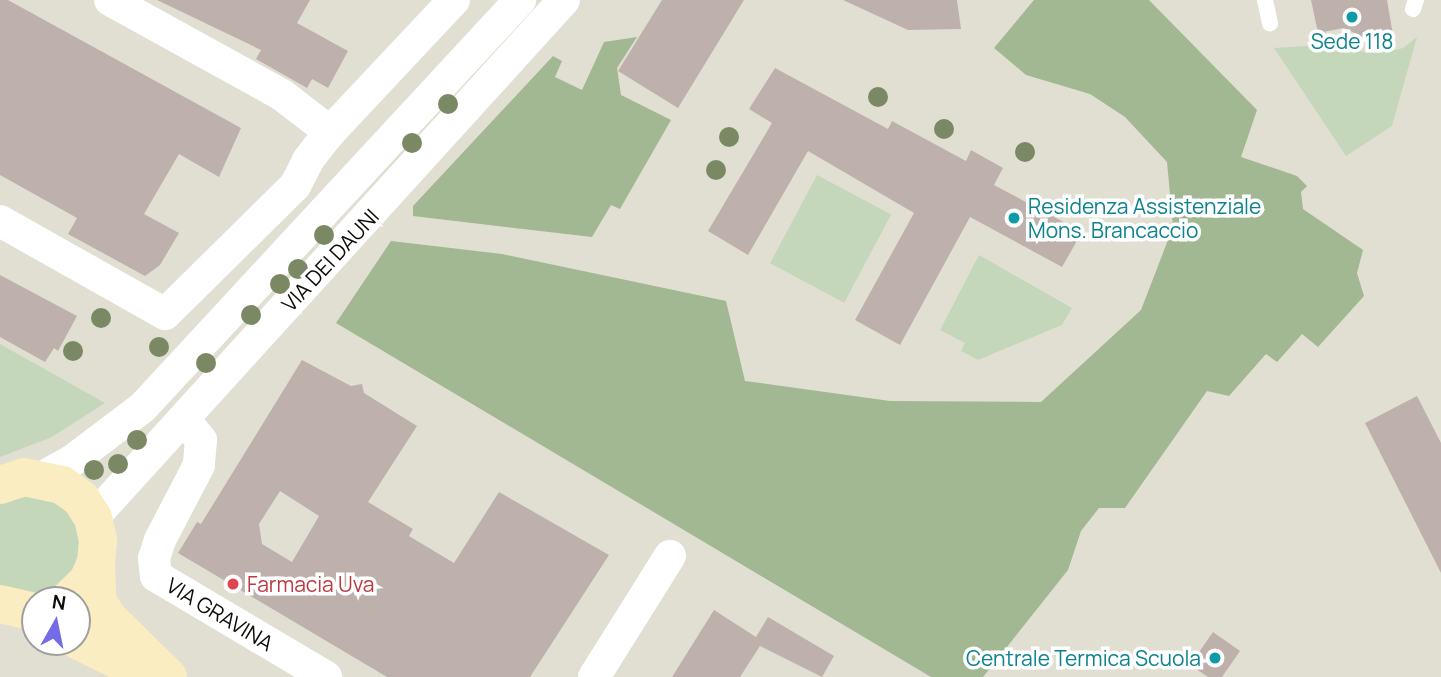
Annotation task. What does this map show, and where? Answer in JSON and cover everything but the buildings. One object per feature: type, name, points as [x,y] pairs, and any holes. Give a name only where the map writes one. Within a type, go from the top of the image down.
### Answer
[{"type":"main road","points":[[0,485],[41,478],[62,485],[81,499],[93,518],[98,540],[97,600],[108,618],[168,677]]},
{"type":"main road","points":[[83,586],[88,581],[96,562]]},
{"type":"main road","points":[[91,647],[152,677]]},
{"type":"street","points":[[110,0],[282,95],[330,132]]},
{"type":"street","points":[[0,221],[165,314],[295,186],[308,160],[330,132],[454,0]]},
{"type":"street","name":"VIA DEI DAUNI","points":[[93,518],[564,0]]},
{"type":"street","points":[[514,6],[536,31]]},
{"type":"street","name":"VIA DEI DAUNI","points":[[41,478],[73,460],[143,407],[514,6]]},
{"type":"street","name":"VIA GRAVINA","points":[[184,419],[201,440],[199,465],[153,558],[156,576],[326,677]]},
{"type":"street","points":[[594,677],[670,556]]},
{"type":"lane","points":[[1265,0],[1270,23]]},
{"type":"green space","points":[[1034,0],[1149,0],[1257,110],[1241,157],[1297,176],[1307,186],[1301,192],[1303,209],[1363,250],[1357,273],[1364,296],[1318,347],[1302,334],[1277,362],[1266,354],[1229,396],[1207,391],[1125,508],[1099,508],[1081,531],[1068,570],[983,677],[931,677],[336,323],[391,241],[502,254],[726,301],[745,381],[890,401],[1041,402],[1141,310],[1173,227],[1167,162],[1125,117],[1090,94],[1026,75],[994,48]]},
{"type":"green space","points":[[637,37],[617,68],[621,95],[671,120],[620,209],[611,205],[592,237],[413,216],[413,206],[553,56],[562,61],[555,77],[582,90],[604,42]]},
{"type":"green space","points":[[1417,37],[1392,126],[1346,156],[1274,48],[1307,46],[1380,53],[1403,48]]},
{"type":"green space","points":[[817,175],[891,214],[844,303],[770,263]]},
{"type":"green space","points":[[979,255],[1072,308],[1062,325],[978,360],[961,351],[965,343],[940,330]]},
{"type":"green space","points":[[0,344],[105,403],[52,437],[0,457]]},
{"type":"green space","points":[[20,491],[71,507],[83,559],[65,586],[21,586],[21,596],[0,589],[0,500]]},
{"type":"place","name":"Sede 118","points":[[1352,17]]},
{"type":"place","name":"Residenza Assistenziale Mons. Brancaccio","points":[[1014,218]]},
{"type":"place","name":"Farmacia Uva","points":[[233,584]]},
{"type":"place","name":"Centrale Termica Scuola","points":[[1215,658]]}]
